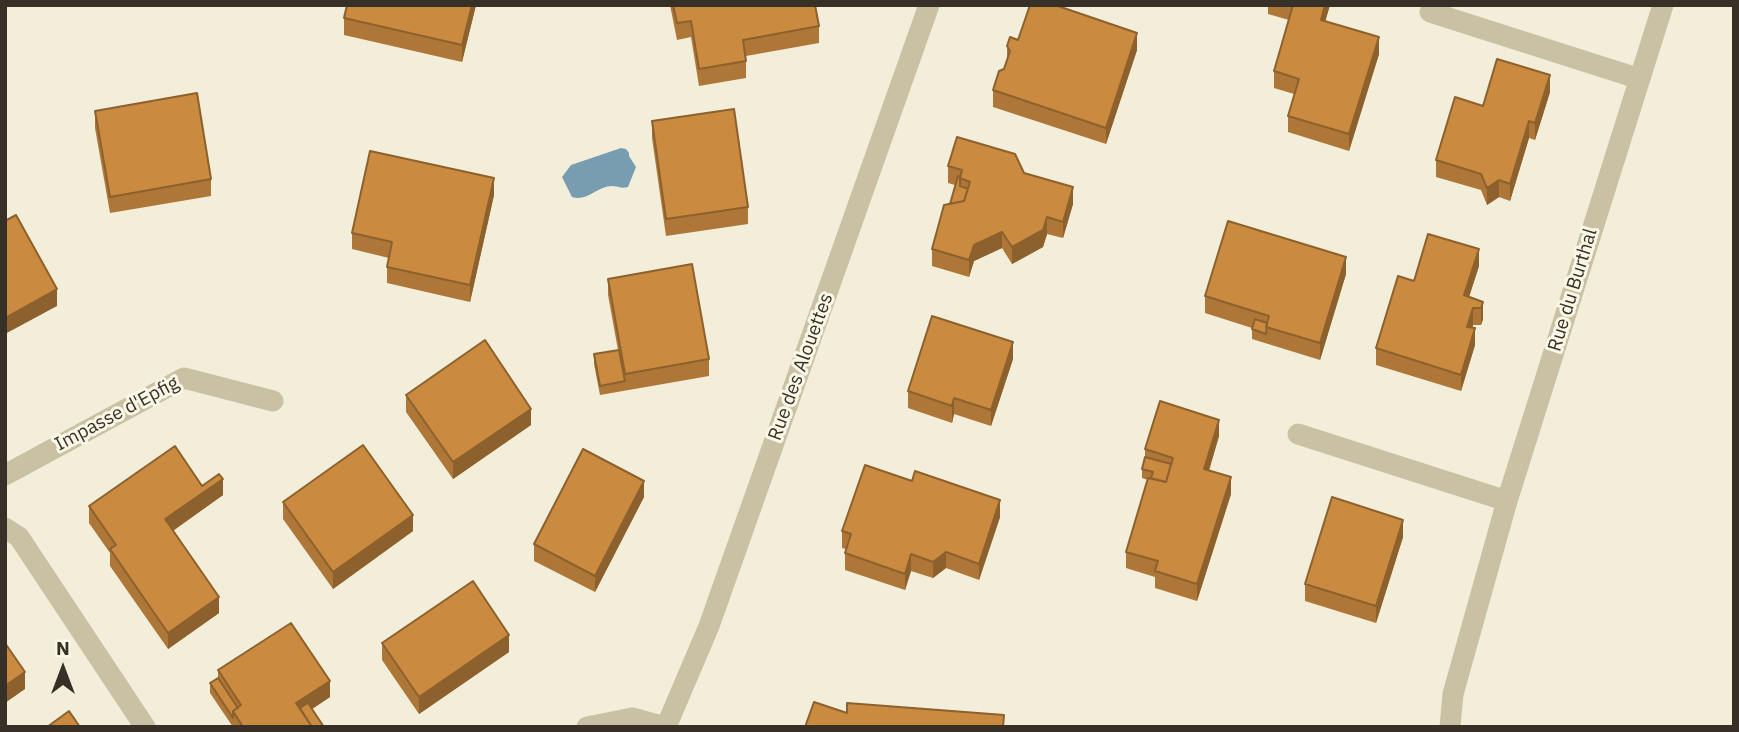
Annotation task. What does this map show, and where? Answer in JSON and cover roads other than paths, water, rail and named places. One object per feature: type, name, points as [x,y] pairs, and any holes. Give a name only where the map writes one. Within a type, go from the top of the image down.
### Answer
[{"type":"street","name":"Rue des Alouettes","points":[[666,727],[709,626],[929,5]]},
{"type":"street","name":"Rue du Burthal","points":[[1450,727],[1453,694],[1507,501],[1663,5]]},
{"type":"street","points":[[1430,12],[1640,79]]},
{"type":"street","name":"Impasse d'Epfig","points":[[5,475],[184,377],[273,401]]},
{"type":"street","points":[[1298,434],[1507,501]]},
{"type":"street","points":[[5,528],[19,537],[145,727]]},
{"type":"street","points":[[587,727],[632,718],[666,727]]},
{"type":"water","points":[[621,148],[626,149],[636,167],[628,187],[611,186],[582,198],[572,197],[562,177],[571,165]]}]
